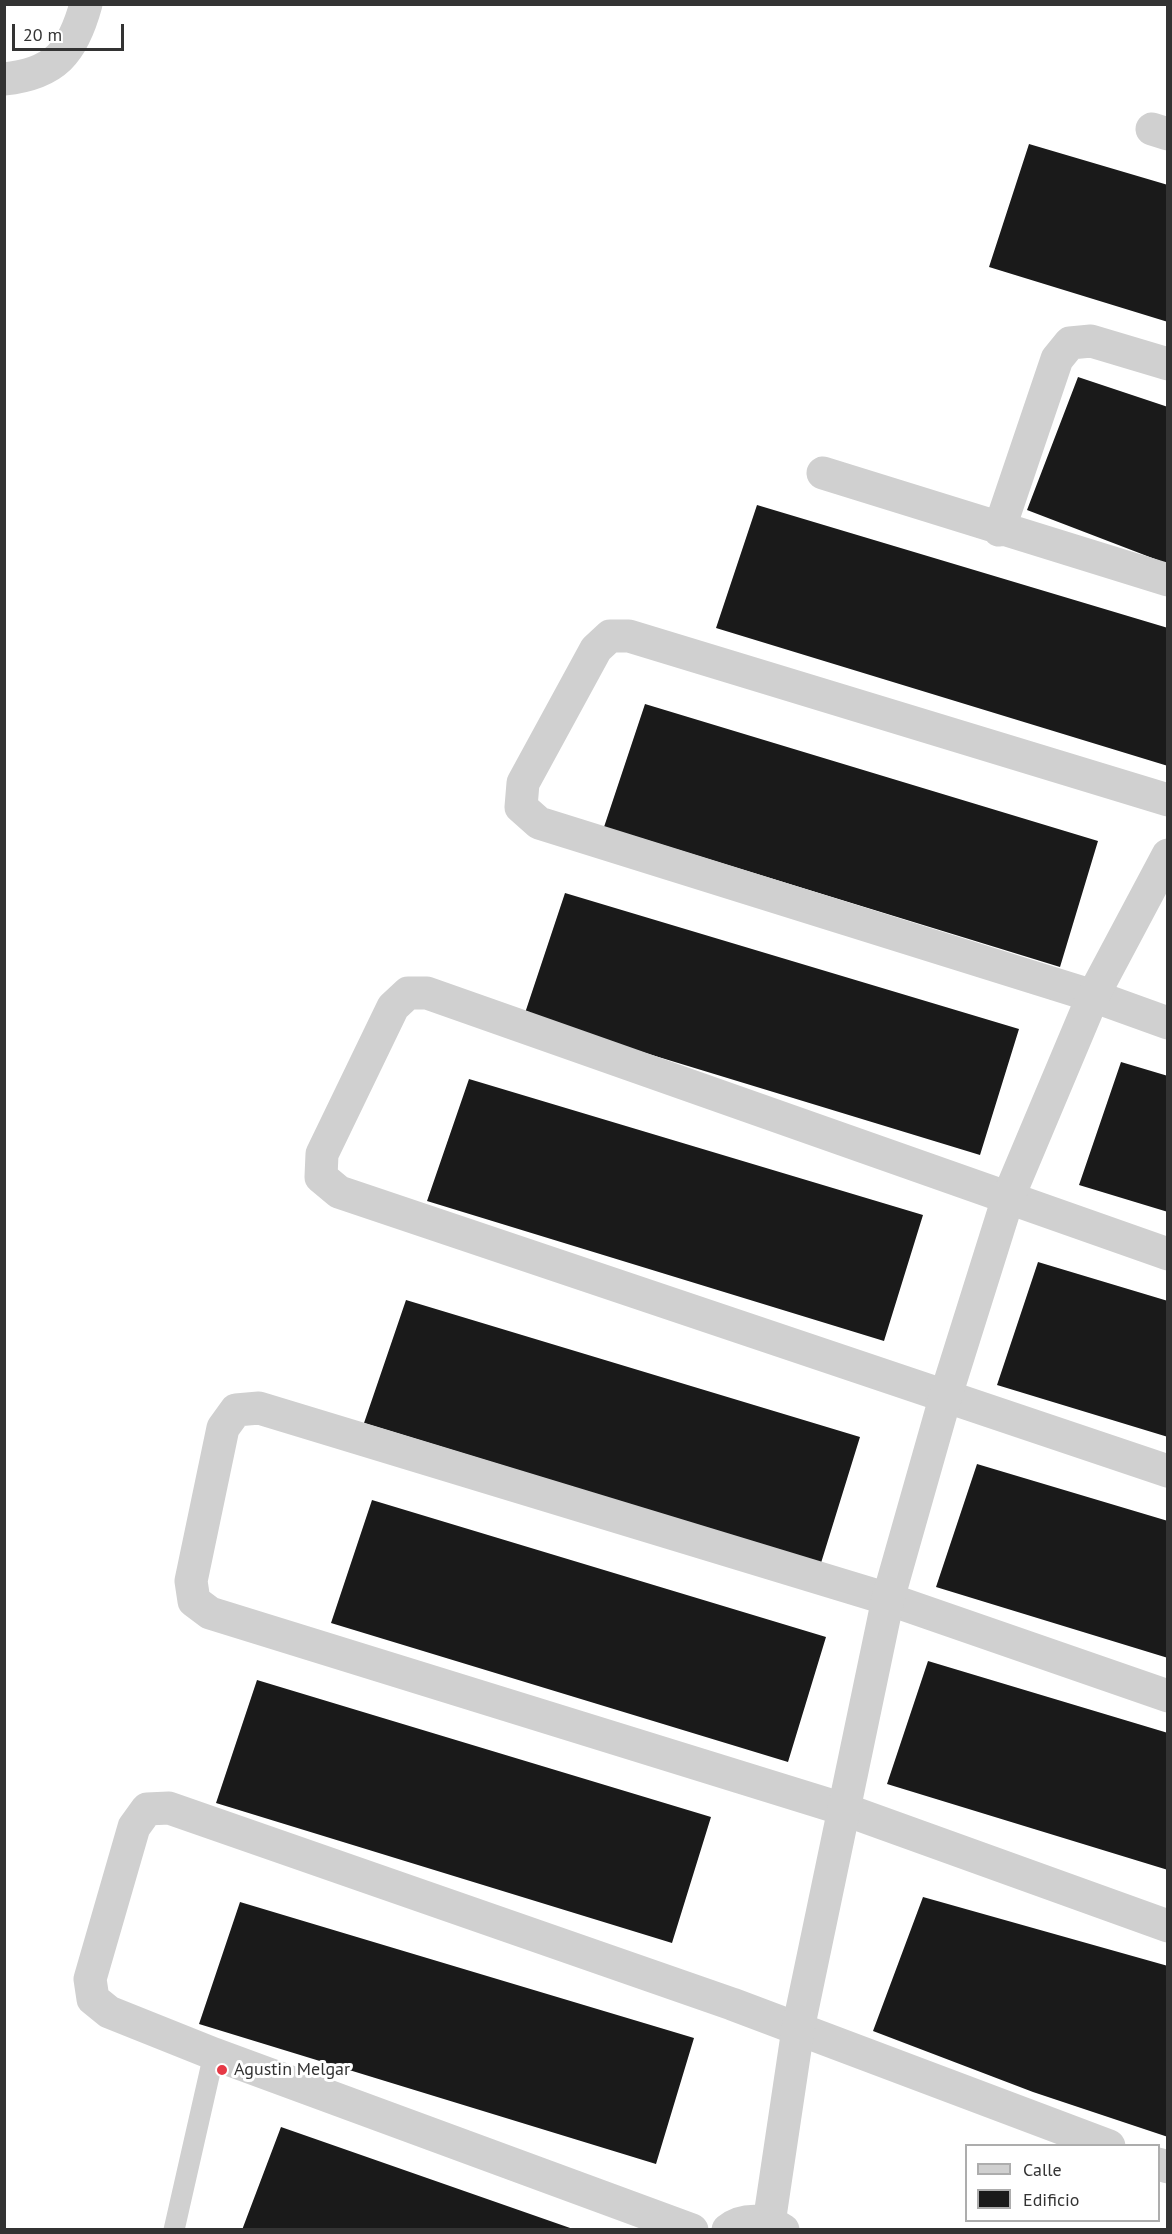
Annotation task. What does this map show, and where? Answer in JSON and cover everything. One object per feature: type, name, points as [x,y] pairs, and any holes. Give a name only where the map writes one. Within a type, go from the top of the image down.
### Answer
[{"type":"street","points":[[4,80],[29,77],[63,57],[78,34],[86,4]]},
{"type":"street","points":[[999,530],[1057,359],[1070,343],[1091,341],[1167,364]]},
{"type":"street","points":[[823,473],[999,530],[1167,580]]},
{"type":"street","points":[[1167,800],[629,636],[610,636],[596,649],[523,783],[521,807],[539,823],[1093,996],[1167,1023]]},
{"type":"street","points":[[728,2229],[733,2225],[755,2220],[776,2226],[798,2029],[888,1599],[946,1395],[1008,1198],[1093,996],[1167,855]]},
{"type":"street","points":[[1167,1254],[427,993],[408,993],[393,1007],[322,1154],[321,1177],[339,1192],[1167,1471]]},
{"type":"street","points":[[1167,1696],[888,1599],[259,1408],[236,1410],[223,1428],[191,1581],[194,1601],[210,1613],[843,1809],[1167,1926]]},
{"type":"street","points":[[692,2229],[214,2054],[108,2012],[93,1999],[90,1979],[130,1838],[134,1827],[147,1809],[169,1808],[798,2029],[1105,2144]]},
{"type":"lane","points":[[174,2229],[214,2054]]},
{"type":"building","points":[[1029,144],[1168,185],[1168,322],[989,267]]},
{"type":"building","points":[[1078,377],[1168,407],[1168,564],[1027,510]]},
{"type":"building","points":[[757,505],[1168,628],[1168,766],[716,628]]},
{"type":"building","points":[[645,704],[1098,841],[1060,967],[604,827]]},
{"type":"building","points":[[565,893],[1019,1029],[980,1155],[524,1016]]},
{"type":"building","points":[[1121,1062],[1168,1076],[1168,1212],[1079,1185]]},
{"type":"building","points":[[469,1079],[923,1215],[884,1341],[427,1201]]},
{"type":"building","points":[[1038,1262],[1168,1301],[1168,1437],[997,1385]]},
{"type":"building","points":[[406,1300],[860,1437],[821,1563],[364,1423]]},
{"type":"building","points":[[977,1464],[1168,1521],[1168,1658],[936,1587]]},
{"type":"building","points":[[372,1500],[826,1637],[788,1762],[331,1623]]},
{"type":"building","points":[[928,1661],[1168,1733],[1168,1870],[887,1784]]},
{"type":"building","points":[[257,1680],[711,1817],[672,1943],[216,1803]]},
{"type":"building","points":[[923,1897],[1168,1966],[1168,2137],[1033,2092],[873,2031]]},
{"type":"building","points":[[240,1902],[694,2038],[656,2164],[199,2024]]},
{"type":"building","points":[[281,2127],[573,2229],[573,2230],[242,2230]]},
{"type":"place","name":"Agustin Melgar","points":[[222,2070]]}]
